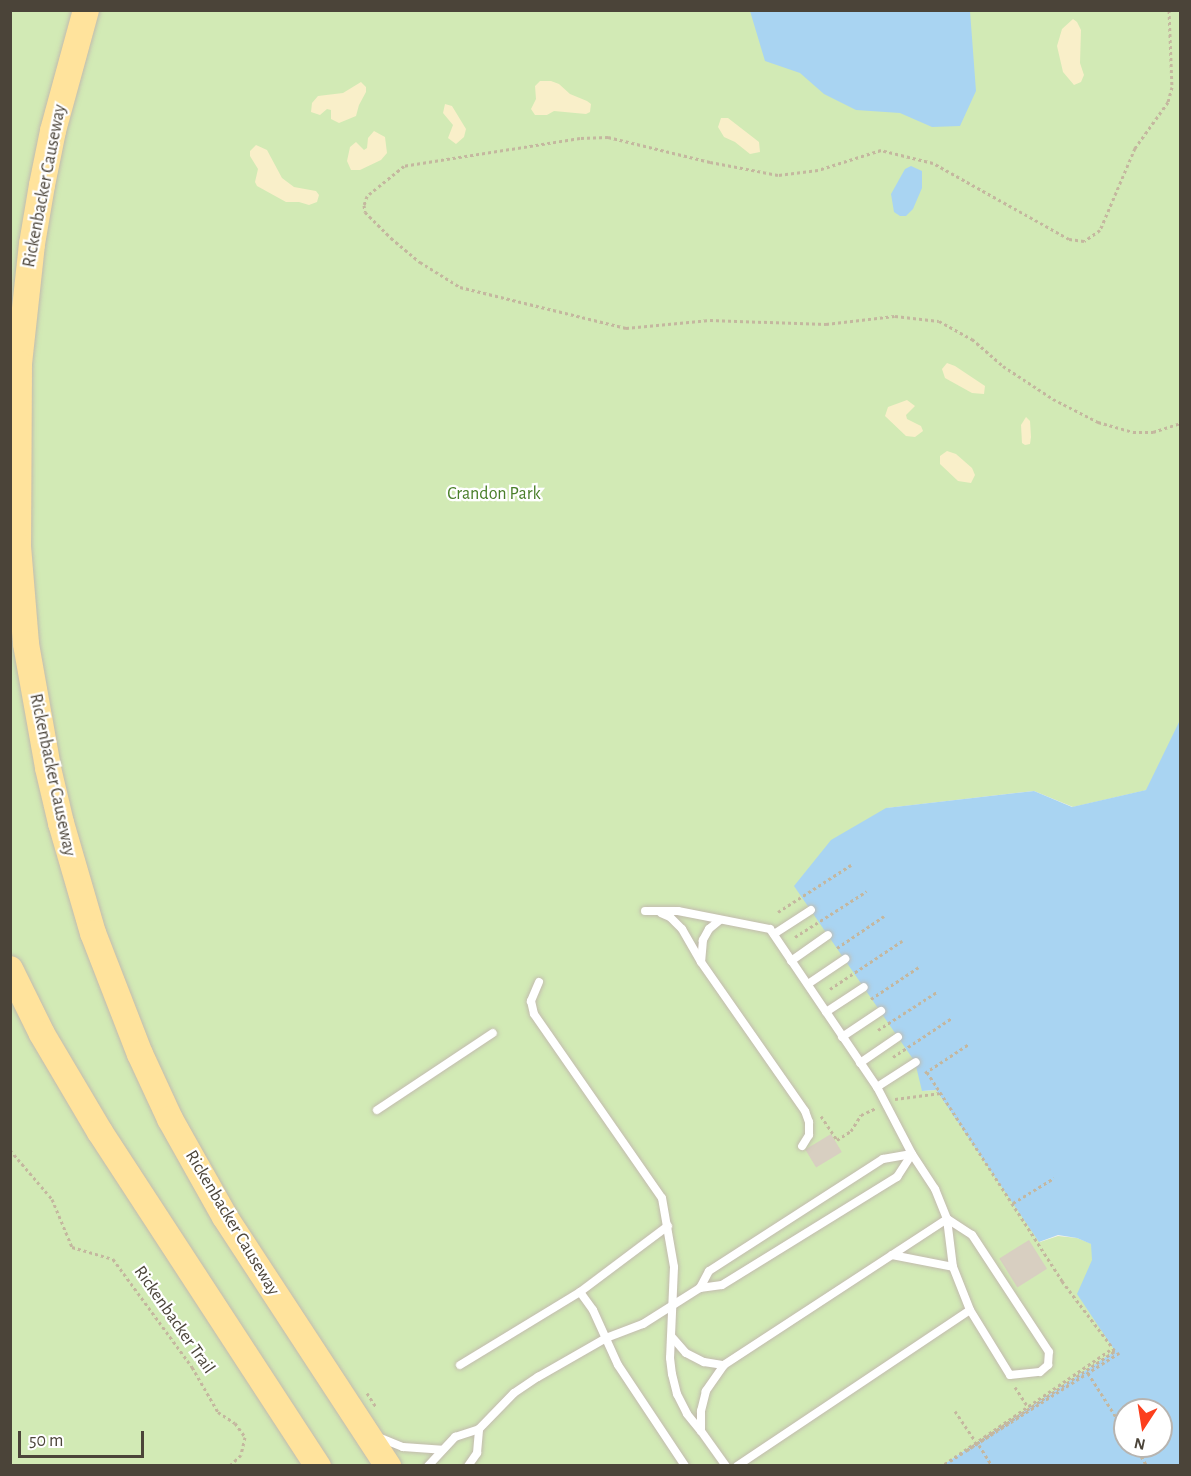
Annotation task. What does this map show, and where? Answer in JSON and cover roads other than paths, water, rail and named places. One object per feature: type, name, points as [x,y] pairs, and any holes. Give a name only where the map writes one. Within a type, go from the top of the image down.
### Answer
[{"type":"main road","name":"Rickenbacker Causeway","points":[[86,10],[53,131],[42,185],[29,266],[19,364],[18,546],[27,644],[48,768],[61,823],[93,933],[140,1054],[170,1119],[225,1217],[388,1466]]},
{"type":"main road","points":[[10,969],[48,1044],[100,1132],[318,1466]]},
{"type":"lane","points":[[774,934],[811,910]]},
{"type":"lane","points":[[802,1146],[808,1135],[809,1122],[781,1076],[701,962],[682,929],[670,917],[645,911],[678,911],[720,920],[752,923],[770,929],[877,1088],[912,1154],[935,1189],[947,1219],[953,1267],[970,1311],[1010,1375],[1040,1372],[1048,1365],[1049,1352],[972,1234],[947,1219]]},
{"type":"lane","points":[[701,962],[703,940],[720,920]]},
{"type":"lane","points":[[791,961],[828,935]]},
{"type":"lane","points":[[808,984],[845,959]]},
{"type":"lane","points":[[539,982],[531,1001],[534,1014],[662,1198],[674,1267],[670,1358],[677,1394],[726,1466]]},
{"type":"lane","points":[[826,1012],[864,987]]},
{"type":"lane","points":[[842,1037],[881,1011]]},
{"type":"lane","points":[[377,1110],[494,1033]]},
{"type":"lane","points":[[860,1063],[898,1037]]},
{"type":"lane","points":[[877,1088],[916,1062]]},
{"type":"lane","points":[[428,1466],[455,1437],[478,1429],[514,1393],[606,1338],[643,1324],[700,1288],[722,1286],[897,1177],[912,1154]]},
{"type":"lane","points":[[700,1288],[709,1271],[883,1159],[912,1154]]},
{"type":"lane","points":[[701,1431],[701,1411],[706,1391],[724,1365],[947,1219]]},
{"type":"lane","points":[[460,1365],[580,1292],[668,1226]]},
{"type":"lane","points":[[892,1255],[953,1267]]},
{"type":"lane","points":[[580,1292],[606,1338],[618,1365],[685,1466]]},
{"type":"lane","points":[[737,1466],[970,1311]]},
{"type":"lane","points":[[672,1337],[686,1353],[704,1362],[724,1365]]},
{"type":"lane","points":[[468,1466],[477,1453],[478,1429]]},
{"type":"lane","points":[[365,1431],[403,1447],[441,1450]]},
{"type":"water","points":[[750,11],[970,11],[976,91],[960,126],[932,127],[900,113],[856,110],[824,94],[800,73],[765,61]]},
{"type":"water","points":[[911,166],[922,171],[922,188],[913,209],[906,216],[900,216],[894,212],[891,194],[905,169]]},
{"type":"water","points":[[1180,720],[1180,1465],[943,1465],[1115,1351],[1077,1294],[1092,1260],[1091,1244],[1077,1238],[1058,1235],[1039,1242],[936,1090],[922,1091],[915,1062],[794,886],[831,840],[886,808],[1034,791],[1072,807],[1146,790]]},
{"type":"park label","name":"Crandon Park","points":[[494,494]]}]
